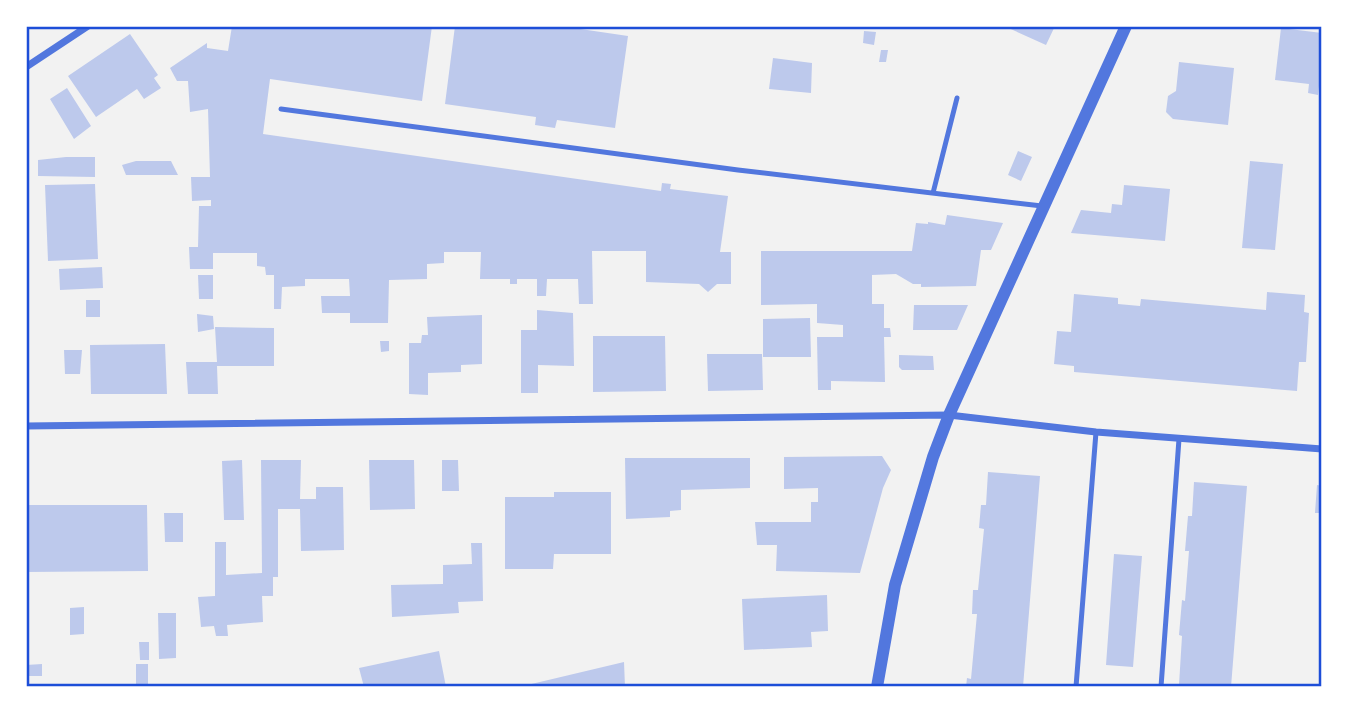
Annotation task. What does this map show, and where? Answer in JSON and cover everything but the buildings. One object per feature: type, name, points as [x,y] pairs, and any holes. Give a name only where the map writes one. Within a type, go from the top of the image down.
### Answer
[{"type":"street","points":[[26,67],[88,26]]},
{"type":"street","points":[[877,687],[895,585],[933,457],[949,415],[1126,26]]},
{"type":"street","points":[[26,426],[949,415],[1096,432],[1322,449]]},
{"type":"lane","points":[[933,193],[957,98]]},
{"type":"lane","points":[[281,109],[724,168],[1045,207]]},
{"type":"lane","points":[[1076,687],[1096,432]]},
{"type":"lane","points":[[1161,687],[1179,439]]}]
